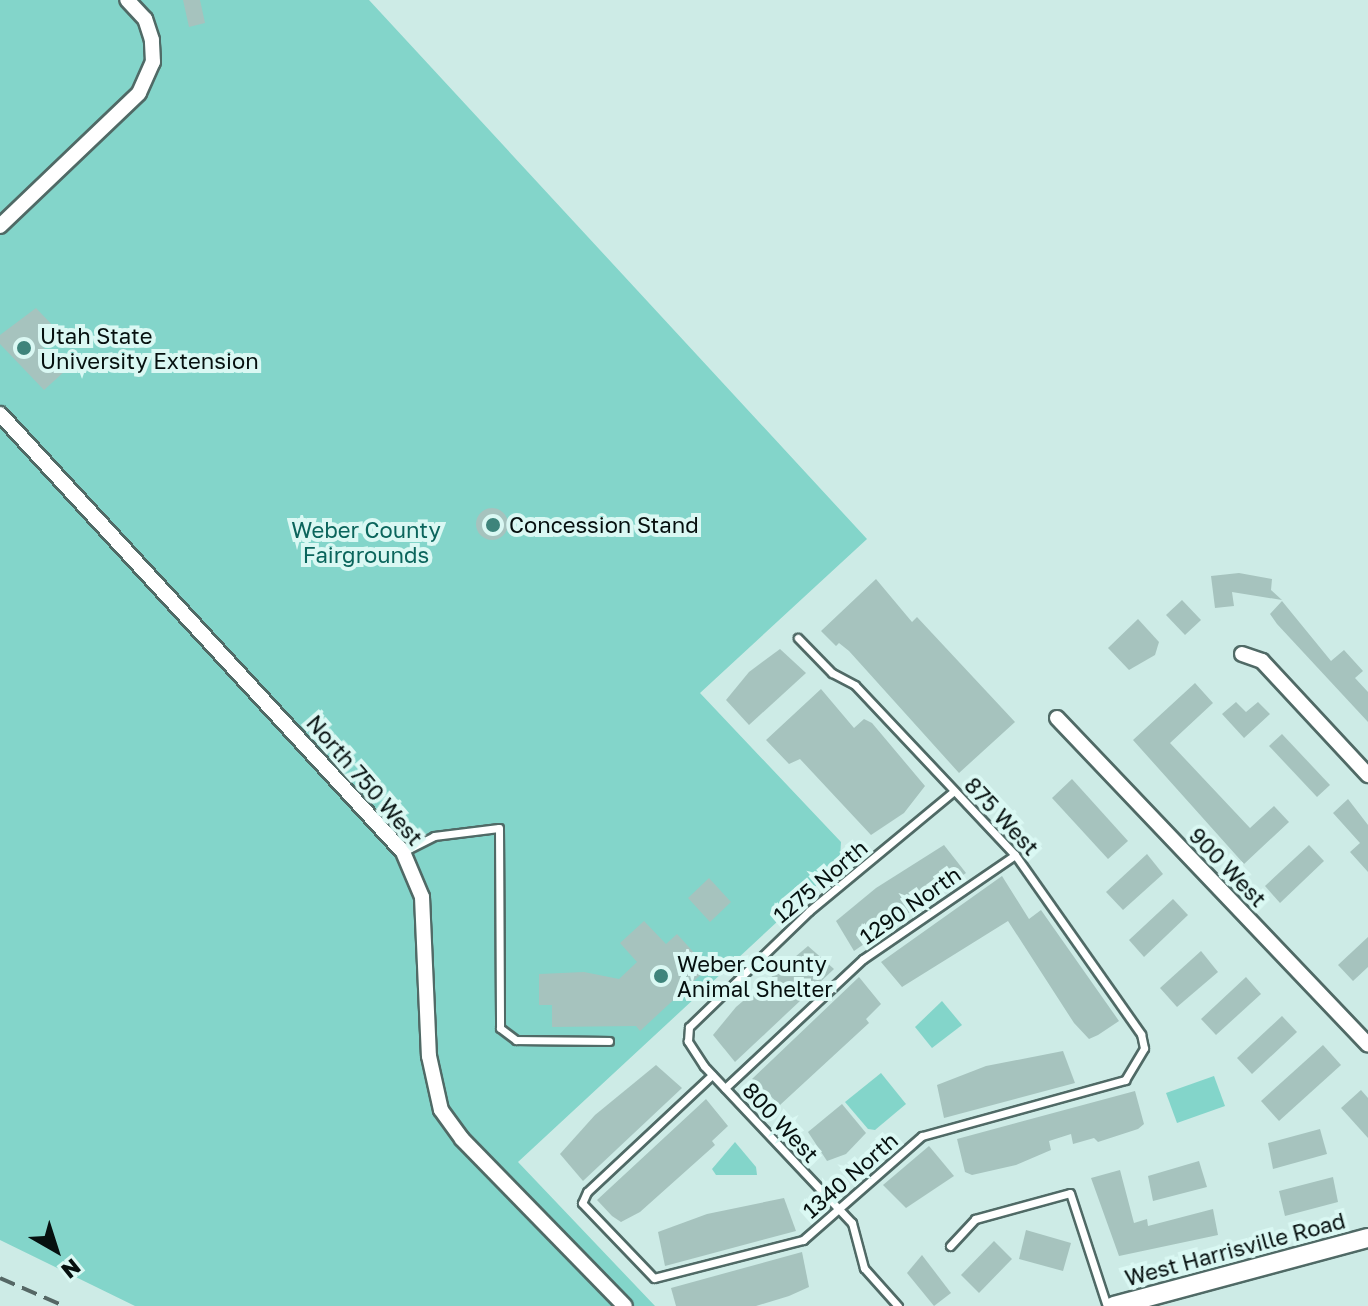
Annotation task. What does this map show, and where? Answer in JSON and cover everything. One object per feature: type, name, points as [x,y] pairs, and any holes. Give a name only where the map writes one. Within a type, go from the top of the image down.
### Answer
[{"type":"main road","name":"West Harrisville Road","points":[[1114,1306],[1368,1238]]},
{"type":"street","points":[[0,226],[139,93],[153,62],[152,40],[145,19],[127,0]]},
{"type":"street","name":"North 750 West","points":[[0,414],[403,852],[422,897],[429,1056],[441,1110],[462,1139],[625,1306]]},
{"type":"street","points":[[1242,654],[1262,661],[1368,775]]},
{"type":"street","name":"900 West","points":[[1057,718],[1368,1045]]},
{"type":"lane","name":"875 West","points":[[798,638],[832,673],[855,685],[1015,855],[1141,1034],[1144,1048]]},
{"type":"lane","name":"1275 North","points":[[688,1041],[696,1015],[809,911],[954,791]]},
{"type":"lane","points":[[403,852],[434,836],[499,828],[500,1028],[516,1040],[609,1041]]},
{"type":"lane","name":"1290 North","points":[[725,1088],[863,959],[1015,855]]},
{"type":"lane","name":"800 West","points":[[688,1041],[712,1075],[837,1208],[858,1238],[864,1268],[898,1306]]},
{"type":"lane","name":"1340 North","points":[[712,1075],[587,1192],[582,1203],[654,1278],[803,1240],[922,1136],[1125,1080],[1144,1048]]},
{"type":"lane","points":[[950,1246],[975,1219],[1070,1193],[1107,1306]]},
{"type":"green space","name":"Weber County Fairgrounds","points":[[0,0],[369,0],[867,539],[700,693],[841,842],[840,858],[832,871],[518,1162],[655,1306],[135,1306],[0,1240]]},
{"type":"green space","points":[[942,1001],[962,1025],[932,1048],[915,1027]]},
{"type":"green space","points":[[881,1073],[906,1104],[875,1130],[868,1129],[845,1102]]},
{"type":"green space","points":[[1214,1076],[1225,1106],[1177,1123],[1166,1093]]},
{"type":"green space","points":[[735,1142],[756,1167],[757,1175],[716,1175],[712,1169]]},
{"type":"building","points":[[183,0],[200,0],[205,23],[189,27]]},
{"type":"building","name":"Utah State University Extension","points":[[36,308],[56,329],[40,344],[65,371],[44,390],[0,344],[0,335]]},
{"type":"building","name":"Concession Stand","points":[[492,508],[503,513],[508,524],[503,535],[492,540],[481,535],[476,524],[481,513]]},
{"type":"building","points":[[1239,573],[1272,579],[1271,590],[1282,600],[1232,592],[1234,606],[1215,608],[1211,576]]},
{"type":"building","points":[[876,579],[912,622],[917,617],[1015,722],[959,773],[849,651],[839,643],[836,646],[821,631]]},
{"type":"building","points":[[1182,600],[1201,620],[1185,635],[1166,615]]},
{"type":"building","points":[[1282,601],[1331,661],[1344,650],[1363,671],[1355,678],[1368,692],[1368,722],[1277,624],[1270,614]]},
{"type":"building","points":[[1138,619],[1159,642],[1155,655],[1129,670],[1108,648]]},
{"type":"building","points":[[780,649],[806,673],[749,725],[726,700],[749,672]]},
{"type":"building","points":[[1195,683],[1213,703],[1170,743],[1250,828],[1274,806],[1289,822],[1244,864],[1133,740]]},
{"type":"building","points":[[821,689],[854,728],[864,719],[872,723],[925,786],[904,813],[871,835],[800,759],[789,764],[766,740]]},
{"type":"building","points":[[1236,702],[1246,712],[1258,702],[1270,714],[1244,738],[1222,714]]},
{"type":"building","points":[[1282,734],[1330,785],[1317,797],[1269,746]]},
{"type":"building","points":[[1072,779],[1128,841],[1108,859],[1052,798]]},
{"type":"building","points":[[1348,799],[1368,825],[1368,872],[1350,852],[1360,843],[1333,813]]},
{"type":"building","points":[[944,845],[966,873],[854,951],[836,921],[876,888]]},
{"type":"building","points":[[1309,845],[1324,861],[1280,903],[1265,886]]},
{"type":"building","points":[[1147,854],[1163,874],[1123,910],[1106,892]]},
{"type":"building","points":[[1002,876],[1029,919],[1041,910],[1119,1021],[1089,1039],[1074,1023],[1008,921],[902,987],[881,962]]},
{"type":"building","points":[[709,878],[731,902],[710,922],[688,898]]},
{"type":"building","points":[[1173,899],[1188,915],[1144,957],[1129,940]]},
{"type":"building","name":"Weber County Animal Shelter","points":[[644,921],[666,944],[677,934],[708,968],[640,1031],[636,1026],[552,1027],[552,1005],[539,1005],[539,974],[584,972],[619,979],[637,962],[620,943]]},
{"type":"building","points":[[1368,937],[1368,967],[1353,981],[1338,965]]},
{"type":"building","points":[[808,946],[834,969],[735,1062],[713,1035],[736,1007]]},
{"type":"building","points":[[1201,951],[1218,972],[1177,1007],[1160,988]]},
{"type":"building","points":[[859,977],[881,1004],[866,1019],[869,1023],[780,1105],[752,1079]]},
{"type":"building","points":[[1246,977],[1261,994],[1216,1035],[1201,1019]]},
{"type":"building","points":[[1282,1016],[1297,1032],[1252,1074],[1237,1058]]},
{"type":"building","points":[[1323,1045],[1341,1065],[1279,1121],[1261,1101]]},
{"type":"building","points":[[1063,1051],[1075,1083],[944,1118],[937,1085],[986,1066]]},
{"type":"building","points":[[656,1065],[682,1088],[583,1181],[560,1154],[595,1115]]},
{"type":"building","points":[[1361,1090],[1368,1098],[1368,1138],[1341,1108]]},
{"type":"building","points":[[1135,1091],[1144,1124],[1138,1129],[1098,1142],[1094,1138],[1073,1144],[1071,1134],[1049,1141],[1051,1150],[1016,1165],[972,1175],[965,1172],[957,1139]]},
{"type":"building","points":[[706,1099],[728,1126],[712,1141],[715,1145],[640,1212],[621,1222],[612,1216],[597,1200]]},
{"type":"building","points":[[842,1104],[866,1133],[846,1154],[827,1161],[808,1132]]},
{"type":"building","points":[[1320,1129],[1327,1154],[1273,1169],[1268,1143]]},
{"type":"building","points":[[929,1146],[954,1176],[906,1208],[883,1185]]},
{"type":"building","points":[[1199,1161],[1207,1187],[1153,1201],[1148,1176]]},
{"type":"building","points":[[1120,1170],[1134,1223],[1147,1219],[1148,1226],[1213,1209],[1218,1235],[1119,1256],[1091,1178]]},
{"type":"building","points":[[1333,1177],[1338,1202],[1285,1216],[1279,1191]]},
{"type":"building","points":[[784,1198],[796,1231],[665,1266],[658,1232],[707,1214]]},
{"type":"building","points":[[1026,1230],[1071,1243],[1063,1271],[1019,1259]]},
{"type":"building","points":[[994,1241],[1012,1259],[979,1293],[961,1275]]},
{"type":"building","points":[[802,1252],[809,1287],[789,1296],[756,1306],[676,1306],[671,1288]]},
{"type":"building","points":[[922,1255],[951,1293],[934,1306],[907,1273]]},
{"type":"railway","points":[[0,1278],[64,1306]]},
{"type":"place","name":"Utah State University Extension","points":[[24,348]]},
{"type":"place","name":"Concession Stand","points":[[493,525]]},
{"type":"place","name":"Weber County Animal Shelter","points":[[661,976]]}]
